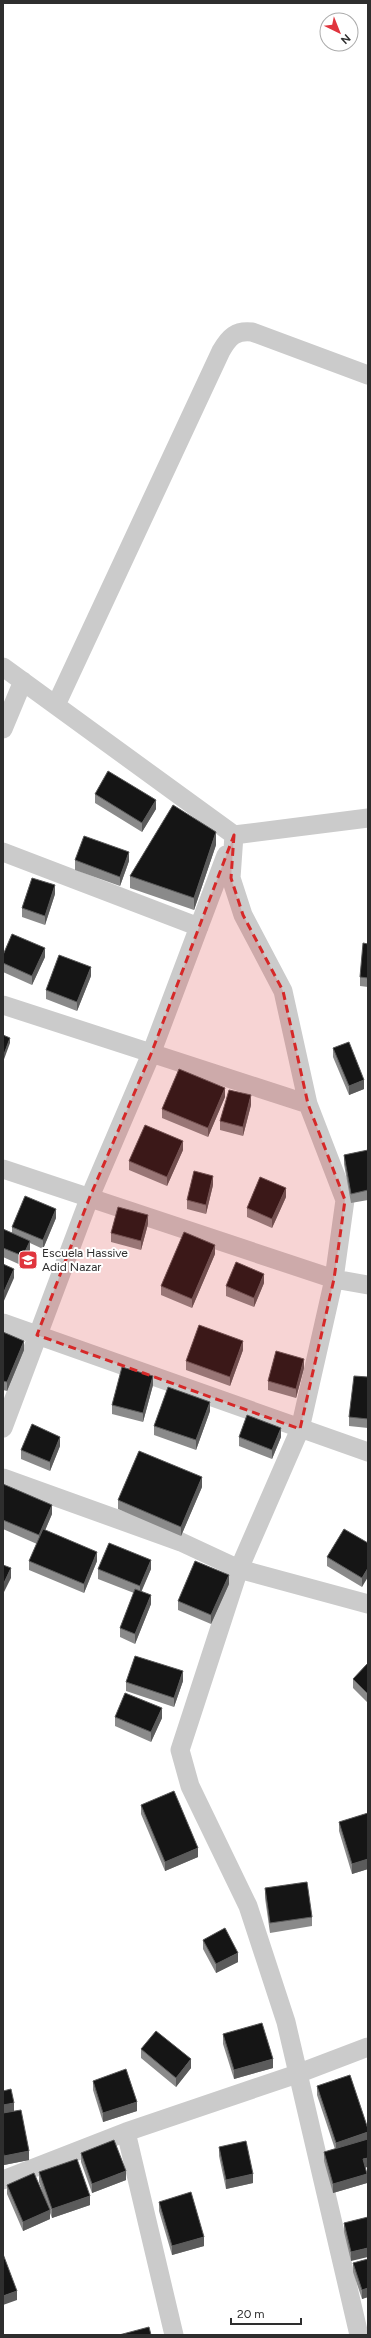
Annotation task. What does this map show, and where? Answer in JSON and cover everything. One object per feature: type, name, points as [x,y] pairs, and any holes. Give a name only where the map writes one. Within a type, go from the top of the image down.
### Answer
[{"type":"street","points":[[56,705],[221,351],[231,336],[244,331],[252,332],[368,375]]},
{"type":"street","points":[[3,667],[234,835],[366,821]]},
{"type":"street","points":[[3,729],[23,681]]},
{"type":"street","points":[[3,1428],[89,1199],[151,1054],[234,835]]},
{"type":"street","points":[[234,835],[230,878],[243,914],[283,991],[308,1104],[345,1200],[334,1279],[300,1429],[240,1569],[180,1750],[190,1786],[248,1906],[286,2022],[359,2335]]},
{"type":"street","points":[[3,852],[199,927]]},
{"type":"street","points":[[3,1005],[308,1104]]},
{"type":"street","points":[[3,1169],[89,1199],[334,1279],[368,1285]]},
{"type":"street","points":[[3,1323],[368,1452]]},
{"type":"street","points":[[3,1478],[181,1542],[240,1569],[368,1604]]},
{"type":"street","points":[[3,2180],[126,2132],[297,2074],[368,2047]]},
{"type":"street","points":[[126,2132],[174,2335]]},
{"type":"highlighted area","points":[[234,835],[231,878],[243,915],[283,991],[308,1104],[345,1200],[334,1279],[300,1429],[37,1335],[89,1199],[151,1054]]},
{"type":"building","points":[[108,771],[156,800],[142,823],[95,794]]},
{"type":"building","points":[[173,805],[216,832],[194,898],[130,876]]},
{"type":"building","points":[[84,836],[129,852],[120,877],[75,860]]},
{"type":"building","points":[[32,878],[55,885],[45,916],[22,908]]},
{"type":"building","points":[[12,934],[45,948],[32,976],[3,963],[3,955]]},
{"type":"building","points":[[363,943],[368,944],[368,978],[360,977]]},
{"type":"building","points":[[59,955],[91,967],[77,1002],[46,990]]},
{"type":"building","points":[[3,1035],[10,1038],[3,1057]]},
{"type":"building","points":[[349,1042],[364,1080],[349,1086],[333,1048]]},
{"type":"building","points":[[179,1069],[225,1088],[208,1128],[162,1109]]},
{"type":"building","points":[[229,1090],[251,1095],[243,1127],[220,1121]]},
{"type":"building","points":[[145,1125],[183,1141],[167,1177],[129,1161]]},
{"type":"building","points":[[368,1150],[368,1190],[351,1194],[344,1155]]},
{"type":"building","points":[[194,1171],[213,1176],[206,1205],[187,1200]]},
{"type":"building","points":[[260,1177],[286,1188],[272,1219],[247,1208]]},
{"type":"building","points":[[25,1196],[56,1209],[43,1240],[12,1227]]},
{"type":"building","points":[[118,1207],[148,1215],[141,1241],[111,1233]]},
{"type":"building","points":[[3,1229],[30,1241],[23,1256],[3,1248]]},
{"type":"building","points":[[184,1232],[215,1245],[192,1299],[161,1286]]},
{"type":"building","points":[[236,1262],[264,1274],[254,1298],[226,1286]]},
{"type":"building","points":[[3,1264],[14,1269],[3,1294]]},
{"type":"building","points":[[199,1325],[243,1341],[230,1377],[186,1361]]},
{"type":"building","points":[[3,1332],[24,1341],[7,1382],[3,1381]]},
{"type":"building","points":[[276,1351],[304,1359],[296,1389],[268,1381]]},
{"type":"building","points":[[122,1367],[153,1376],[143,1413],[112,1405]]},
{"type":"building","points":[[354,1376],[368,1377],[368,1419],[349,1417]]},
{"type":"building","points":[[168,1387],[210,1402],[196,1440],[154,1426]]},
{"type":"building","points":[[247,1415],[281,1428],[272,1450],[239,1437]]},
{"type":"building","points":[[32,1424],[60,1437],[50,1462],[21,1450]]},
{"type":"building","points":[[139,1451],[202,1477],[181,1527],[118,1500]]},
{"type":"building","points":[[3,1484],[52,1505],[39,1535],[3,1520]]},
{"type":"building","points":[[43,1529],[97,1552],[84,1584],[29,1561]]},
{"type":"building","points":[[344,1529],[368,1543],[368,1568],[362,1578],[327,1557]]},
{"type":"building","points":[[109,1543],[151,1560],[140,1586],[98,1569]]},
{"type":"building","points":[[195,1561],[229,1575],[211,1615],[178,1601]]},
{"type":"building","points":[[3,1565],[11,1568],[3,1585]]},
{"type":"building","points":[[135,1589],[151,1595],[135,1634],[120,1628]]},
{"type":"building","points":[[135,1656],[183,1671],[174,1698],[126,1682]]},
{"type":"building","points":[[368,1663],[368,1694],[353,1679]]},
{"type":"building","points":[[125,1693],[162,1708],[151,1732],[115,1717]]},
{"type":"building","points":[[174,1791],[198,1848],[165,1862],[141,1805]]},
{"type":"building","points":[[368,1813],[368,1859],[352,1864],[339,1822]]},
{"type":"building","points":[[307,1882],[312,1917],[270,1923],[265,1888]]},
{"type":"building","points":[[225,1928],[238,1953],[216,1964],[203,1940]]},
{"type":"building","points":[[262,2023],[273,2059],[234,2070],[223,2034]]},
{"type":"building","points":[[156,2031],[191,2059],[176,2078],[141,2049]]},
{"type":"building","points":[[126,2069],[137,2102],[103,2113],[93,2081]]},
{"type":"building","points":[[350,2075],[368,2132],[336,2143],[317,2086]]},
{"type":"building","points":[[11,2089],[14,2103],[3,2105],[3,2091]]},
{"type":"building","points":[[21,2110],[29,2151],[4,2156],[3,2113]]},
{"type":"building","points":[[368,2139],[368,2158],[363,2159],[367,2174],[333,2184],[324,2152]]},
{"type":"building","points":[[114,2140],[126,2171],[92,2184],[81,2153]]},
{"type":"building","points":[[246,2141],[253,2174],[226,2180],[219,2147]]},
{"type":"building","points":[[77,2159],[90,2196],[52,2209],[39,2172]]},
{"type":"building","points":[[34,2173],[50,2210],[23,2222],[7,2185]]},
{"type":"building","points":[[191,2192],[204,2237],[172,2246],[159,2202]]},
{"type":"building","points":[[368,2217],[368,2248],[351,2252],[344,2223]]},
{"type":"building","points":[[3,2254],[17,2291],[3,2296]]},
{"type":"building","points":[[368,2259],[368,2288],[362,2290],[353,2263]]},
{"type":"building","points":[[149,2327],[151,2335],[119,2335]]},
{"type":"place","name":"Escuela Hassive Adid Nazar","points":[[28,1260]]}]
